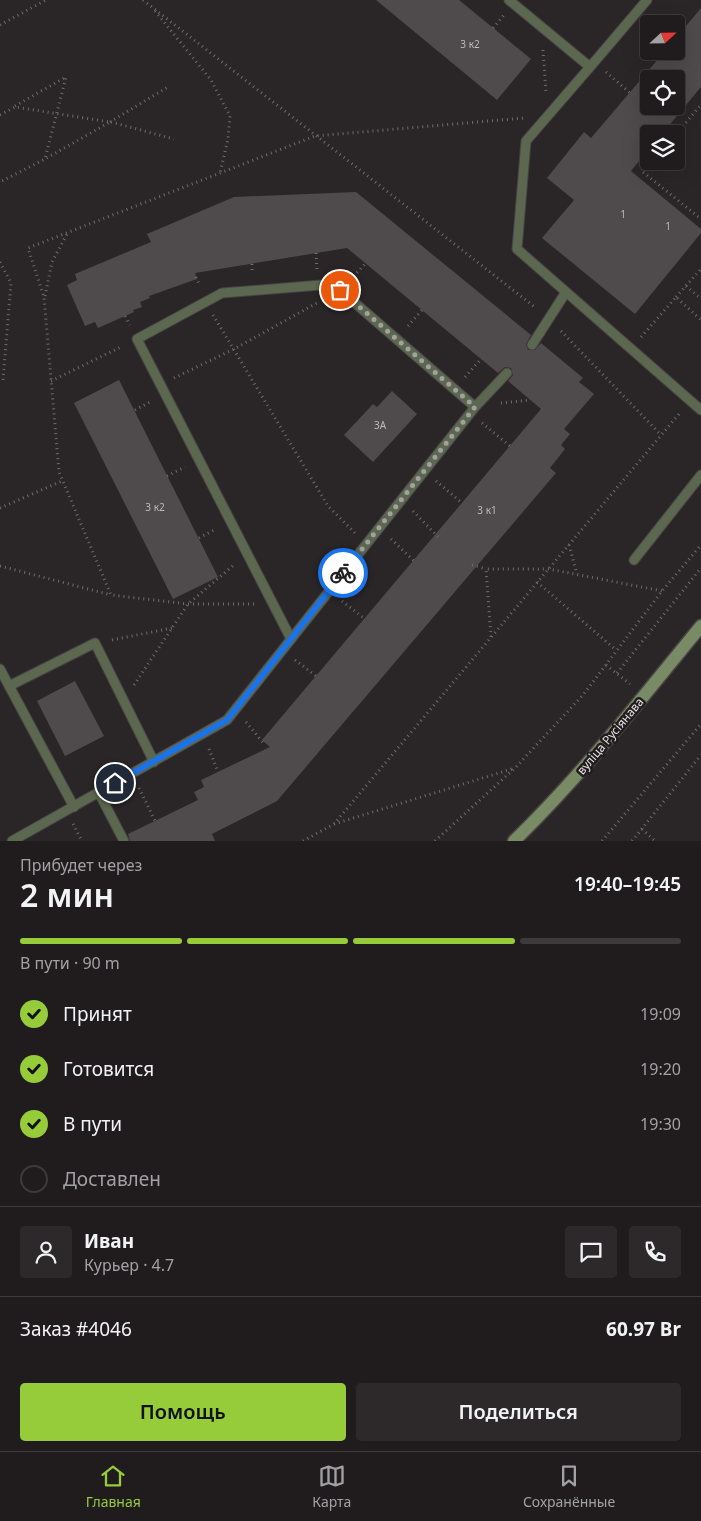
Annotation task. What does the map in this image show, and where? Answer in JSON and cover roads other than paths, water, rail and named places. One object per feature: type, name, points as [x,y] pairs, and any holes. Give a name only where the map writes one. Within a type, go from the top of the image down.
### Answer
[{"type":"main road","name":"вуліца Русіянава","points":[[514,841],[618,728],[701,626]]},
{"type":"lane","points":[[509,0],[592,64]]},
{"type":"lane","points":[[647,0],[526,141],[517,249],[701,410]]},
{"type":"lane","points":[[291,639],[137,339],[222,294],[333,284],[454,389],[472,410]]},
{"type":"lane","points":[[532,345],[566,292]]},
{"type":"lane","points":[[12,841],[227,720],[472,410],[507,373]]},
{"type":"lane","points":[[634,560],[701,474]]},
{"type":"lane","points":[[9,686],[95,644],[154,762]]},
{"type":"lane","points":[[0,669],[74,807]]},
{"type":"lane","points":[[99,793],[124,841]]}]
